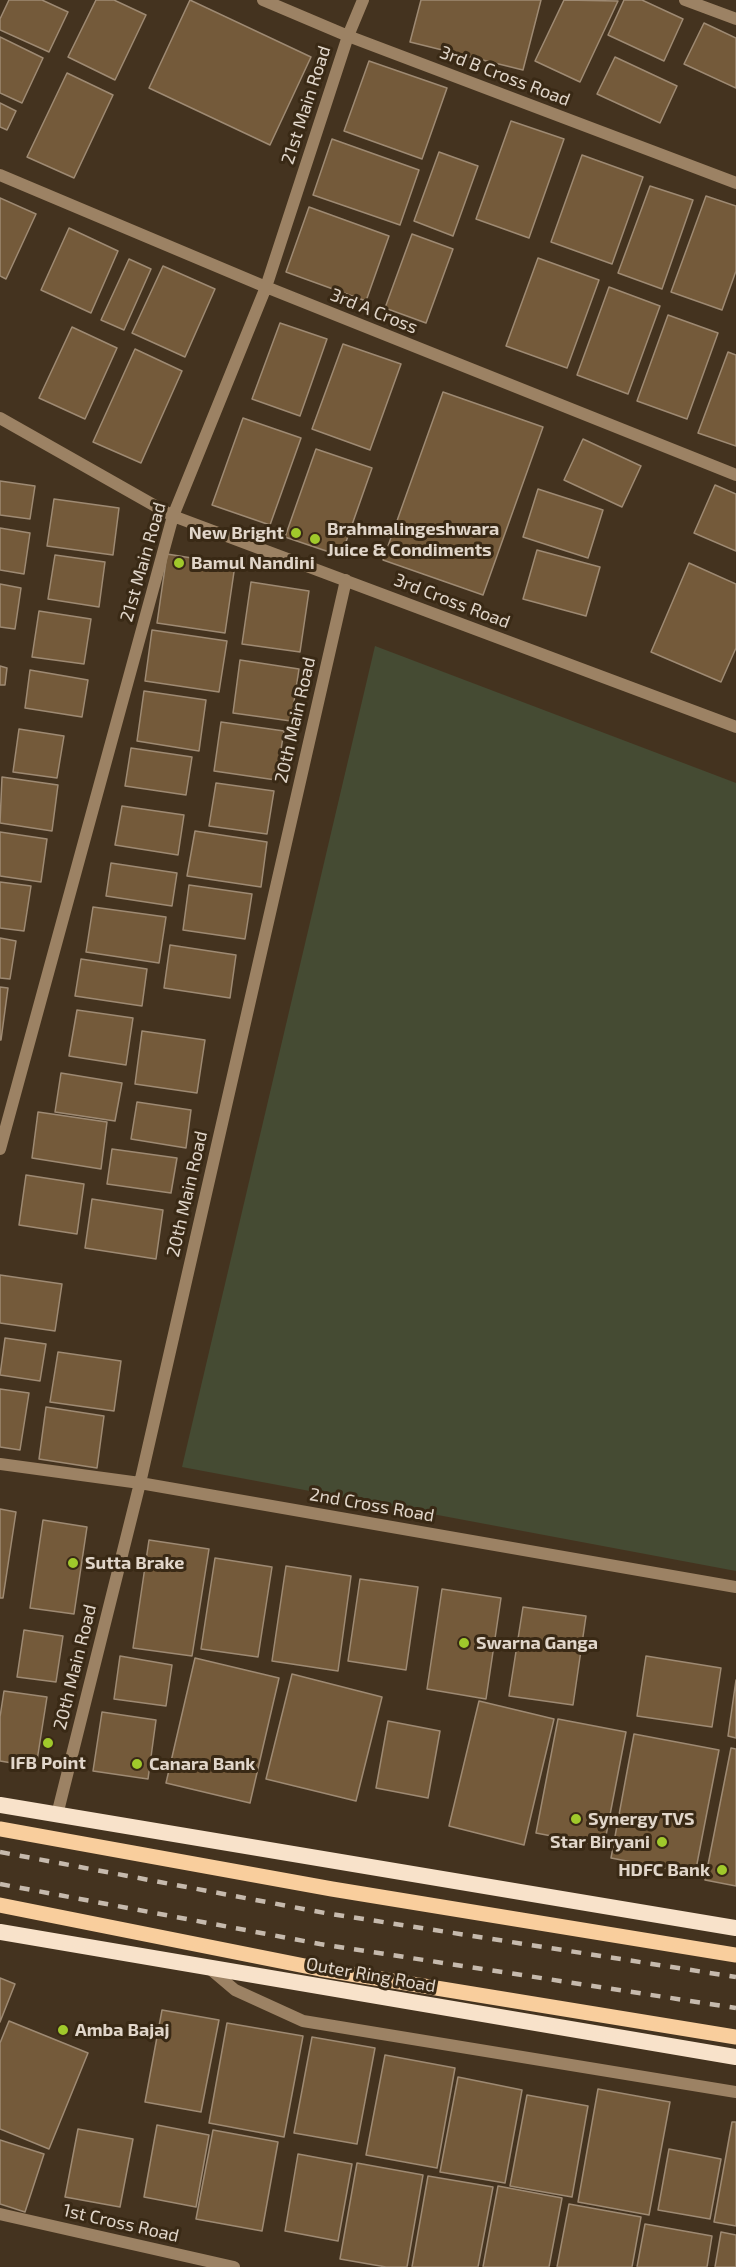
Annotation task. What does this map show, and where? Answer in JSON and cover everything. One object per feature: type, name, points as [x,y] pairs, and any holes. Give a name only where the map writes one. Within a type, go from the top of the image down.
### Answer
[{"type":"highway","points":[[0,1805],[736,1928]]},
{"type":"highway","name":"Outer Ring Road","points":[[0,1932],[736,2057]]},
{"type":"main road","points":[[0,1828],[332,1889],[736,1954]]},
{"type":"main road","points":[[0,1905],[320,1969],[736,2037]]},
{"type":"street","name":"3rd B Cross Road","points":[[262,0],[348,36],[736,183]]},
{"type":"street","name":"21st Main Road","points":[[0,1149],[174,516],[266,287],[348,36],[363,0]]},
{"type":"street","points":[[685,0],[736,19]]},
{"type":"street","name":"3rd A Cross","points":[[0,175],[266,287],[736,475]]},
{"type":"street","name":"3rd Cross Road","points":[[0,418],[174,516],[736,727]]},
{"type":"street","name":"20th Main Road","points":[[57,1815],[140,1483],[345,580]]},
{"type":"street","name":"2nd Cross Road","points":[[0,1464],[140,1483],[736,1587]]},
{"type":"street","points":[[207,1967],[235,1990],[303,2021],[736,2092]]},
{"type":"street","name":"1st Cross Road","points":[[0,2214],[234,2267]]},
{"type":"green space","points":[[375,646],[736,783],[736,1571],[182,1467]]},
{"type":"building","points":[[9,0],[42,0],[68,12],[49,52],[0,30],[0,19]]},
{"type":"building","points":[[96,0],[114,0],[146,15],[115,80],[68,57]]},
{"type":"building","points":[[190,0],[311,57],[270,145],[149,88]]},
{"type":"building","points":[[421,0],[541,0],[523,70],[410,42]]},
{"type":"building","points":[[564,0],[618,1],[580,82],[535,61]]},
{"type":"building","points":[[624,0],[642,0],[683,19],[664,61],[608,35]]},
{"type":"building","points":[[704,23],[736,38],[736,88],[684,64]]},
{"type":"building","points":[[0,37],[43,58],[22,103],[0,93]]},
{"type":"building","points":[[615,57],[677,86],[660,123],[597,94]]},
{"type":"building","points":[[369,61],[447,88],[422,159],[344,131]]},
{"type":"building","points":[[67,73],[113,95],[74,178],[27,157]]},
{"type":"building","points":[[0,103],[16,111],[7,130],[0,127]]},
{"type":"building","points":[[511,121],[564,139],[529,238],[476,219]]},
{"type":"building","points":[[332,139],[419,170],[400,225],[313,195]]},
{"type":"building","points":[[439,152],[478,166],[453,236],[414,221]]},
{"type":"building","points":[[582,155],[643,177],[612,264],[551,242]]},
{"type":"building","points":[[650,186],[693,200],[662,289],[618,273]]},
{"type":"building","points":[[706,196],[736,206],[736,271],[722,310],[671,292]]},
{"type":"building","points":[[0,198],[36,214],[6,279],[0,276]]},
{"type":"building","points":[[309,207],[389,236],[366,301],[286,272]]},
{"type":"building","points":[[69,228],[118,251],[91,313],[41,290]]},
{"type":"building","points":[[412,234],[453,249],[426,323],[385,308]]},
{"type":"building","points":[[538,258],[599,280],[567,368],[506,346]]},
{"type":"building","points":[[129,259],[151,269],[124,330],[101,320]]},
{"type":"building","points":[[163,266],[215,289],[185,357],[132,333]]},
{"type":"building","points":[[609,287],[660,306],[628,394],[577,375]]},
{"type":"building","points":[[668,315],[718,333],[687,419],[637,401]]},
{"type":"building","points":[[280,323],[327,339],[300,416],[252,399]]},
{"type":"building","points":[[72,327],[117,348],[85,419],[39,398]]},
{"type":"building","points":[[343,344],[401,364],[370,450],[312,429]]},
{"type":"building","points":[[135,349],[182,371],[141,463],[93,442]]},
{"type":"building","points":[[728,352],[736,355],[736,446],[698,433]]},
{"type":"building","points":[[443,392],[543,427],[483,595],[383,560]]},
{"type":"building","points":[[243,418],[301,438],[270,525],[212,505]]},
{"type":"building","points":[[583,439],[641,466],[622,507],[564,480]]},
{"type":"building","points":[[316,449],[372,468],[341,556],[285,537]]},
{"type":"building","points":[[0,481],[35,486],[30,519],[0,515]]},
{"type":"building","points":[[715,485],[736,494],[736,551],[694,533]]},
{"type":"building","points":[[538,489],[603,510],[588,558],[523,537]]},
{"type":"building","points":[[54,499],[119,508],[113,555],[47,546]]},
{"type":"building","points":[[0,528],[30,533],[24,574],[0,570]]},
{"type":"building","points":[[537,550],[600,567],[586,616],[523,599]]},
{"type":"building","points":[[167,554],[235,565],[225,633],[157,623]]},
{"type":"building","points":[[55,555],[105,562],[99,607],[48,599]]},
{"type":"building","points":[[689,563],[736,584],[736,648],[721,682],[651,652]]},
{"type":"building","points":[[251,582],[309,591],[300,652],[242,644]]},
{"type":"building","points":[[0,584],[21,588],[15,629],[0,627]]},
{"type":"building","points":[[39,611],[91,619],[84,664],[32,657]]},
{"type":"building","points":[[152,630],[227,641],[219,692],[145,681]]},
{"type":"building","points":[[240,660],[299,669],[291,721],[233,713]]},
{"type":"building","points":[[0,666],[7,668],[5,685],[0,685]]},
{"type":"building","points":[[30,670],[88,680],[82,717],[25,708]]},
{"type":"building","points":[[144,691],[206,700],[199,751],[137,741]]},
{"type":"building","points":[[221,722],[284,731],[276,780],[214,771]]},
{"type":"building","points":[[19,729],[64,736],[57,778],[13,772]]},
{"type":"building","points":[[131,748],[192,757],[186,795],[125,786]]},
{"type":"building","points":[[2,777],[58,785],[52,831],[0,823]]},
{"type":"building","points":[[216,783],[274,791],[267,834],[209,826]]},
{"type":"building","points":[[122,806],[184,815],[178,855],[115,845]]},
{"type":"building","points":[[195,831],[267,842],[261,887],[187,876]]},
{"type":"building","points":[[0,832],[47,839],[41,882],[0,876]]},
{"type":"building","points":[[111,863],[177,873],[172,906],[106,896]]},
{"type":"building","points":[[0,882],[31,886],[24,931],[0,928]]},
{"type":"building","points":[[189,885],[252,894],[245,939],[183,930]]},
{"type":"building","points":[[93,907],[166,917],[159,963],[86,952]]},
{"type":"building","points":[[0,938],[16,941],[10,979],[0,978]]},
{"type":"building","points":[[170,945],[236,955],[230,998],[164,988]]},
{"type":"building","points":[[81,959],[147,969],[142,1006],[75,996]]},
{"type":"building","points":[[0,987],[8,988],[1,1040],[0,1040]]},
{"type":"building","points":[[77,1010],[133,1018],[126,1065],[69,1056]]},
{"type":"building","points":[[142,1031],[205,1040],[197,1093],[135,1084]]},
{"type":"building","points":[[61,1073],[122,1083],[115,1121],[55,1112]]},
{"type":"building","points":[[137,1102],[191,1110],[186,1148],[131,1139]]},
{"type":"building","points":[[38,1112],[107,1122],[101,1169],[32,1158]]},
{"type":"building","points":[[112,1149],[177,1158],[171,1193],[107,1184]]},
{"type":"building","points":[[26,1175],[84,1184],[77,1234],[19,1225]]},
{"type":"building","points":[[92,1199],[163,1210],[156,1259],[85,1248]]},
{"type":"building","points":[[0,1275],[62,1284],[55,1331],[0,1323]]},
{"type":"building","points":[[5,1338],[46,1344],[40,1381],[0,1375]]},
{"type":"building","points":[[58,1352],[121,1361],[114,1411],[50,1402]]},
{"type":"building","points":[[0,1389],[29,1393],[20,1450],[0,1447]]},
{"type":"building","points":[[46,1407],[104,1416],[97,1468],[39,1459]]},
{"type":"building","points":[[0,1509],[16,1512],[3,1598],[0,1598]]},
{"type":"building","points":[[43,1520],[87,1527],[74,1614],[30,1608]]},
{"type":"building","points":[[149,1540],[209,1549],[192,1656],[133,1648]]},
{"type":"building","points":[[215,1558],[272,1567],[258,1657],[201,1649]]},
{"type":"building","points":[[286,1566],[351,1576],[338,1671],[272,1661]]},
{"type":"building","points":[[360,1579],[418,1587],[406,1670],[348,1661]]},
{"type":"building","name":"Swarna Ganga","points":[[442,1589],[501,1598],[486,1699],[427,1689]]},
{"type":"building","points":[[523,1607],[586,1616],[573,1705],[509,1696]]},
{"type":"building","points":[[24,1630],[63,1636],[56,1682],[17,1677]]},
{"type":"building","points":[[120,1656],[172,1665],[166,1706],[114,1699]]},
{"type":"building","points":[[646,1656],[721,1668],[712,1727],[637,1716]]},
{"type":"building","points":[[195,1658],[279,1678],[250,1803],[166,1783]]},
{"type":"building","points":[[292,1674],[382,1697],[356,1801],[266,1779]]},
{"type":"building","points":[[736,1680],[736,1738],[728,1736]]},
{"type":"building","points":[[4,1691],[47,1697],[36,1767],[0,1761],[0,1717]]},
{"type":"building","points":[[479,1701],[554,1719],[524,1845],[449,1826]]},
{"type":"building","points":[[102,1712],[156,1720],[148,1779],[93,1771]]},
{"type":"building","points":[[558,1719],[626,1732],[604,1846],[536,1833]]},
{"type":"building","points":[[388,1721],[440,1731],[428,1798],[376,1788]]},
{"type":"building","points":[[634,1734],[719,1750],[695,1874],[611,1858]]},
{"type":"building","points":[[731,1748],[736,1749],[736,1886],[705,1880]]},
{"type":"building","points":[[0,1978],[15,1984],[0,2022]]},
{"type":"building","points":[[162,2010],[219,2020],[201,2112],[145,2102]]},
{"type":"building","points":[[9,2021],[88,2053],[49,2149],[0,2129],[0,2043]]},
{"type":"building","points":[[227,2023],[303,2036],[284,2137],[209,2123]]},
{"type":"building","points":[[312,2037],[375,2048],[357,2144],[294,2133]]},
{"type":"building","points":[[385,2055],[455,2068],[437,2168],[366,2155]]},
{"type":"building","points":[[458,2077],[522,2090],[505,2183],[440,2172]]},
{"type":"building","points":[[598,2089],[670,2102],[649,2215],[578,2202]]},
{"type":"building","points":[[527,2095],[588,2106],[572,2197],[510,2186]]},
{"type":"building","points":[[732,2122],[736,2122],[736,2226],[714,2222]]},
{"type":"building","points":[[157,2125],[209,2135],[196,2207],[144,2197]]},
{"type":"building","points":[[78,2129],[133,2139],[120,2207],[65,2197]]},
{"type":"building","points":[[213,2130],[278,2142],[262,2231],[196,2219]]},
{"type":"building","points":[[0,2140],[44,2154],[25,2212],[0,2204]]},
{"type":"building","points":[[669,2149],[721,2159],[710,2219],[658,2210]]},
{"type":"building","points":[[298,2154],[352,2164],[338,2241],[285,2231]]},
{"type":"building","points":[[357,2163],[423,2175],[407,2267],[386,2267],[340,2259]]},
{"type":"building","points":[[428,2176],[493,2187],[478,2267],[412,2267]]},
{"type":"building","points":[[498,2186],[562,2198],[549,2267],[483,2267]]},
{"type":"building","points":[[569,2204],[641,2217],[632,2267],[557,2267]]},
{"type":"building","points":[[645,2224],[712,2236],[707,2267],[637,2267]]},
{"type":"building","points":[[721,2232],[736,2235],[736,2267],[715,2267]]},
{"type":"railway","points":[[0,1852],[325,1913],[736,1977]]},
{"type":"railway","points":[[0,1884],[320,1944],[736,2008]]},
{"type":"place","name":"New Bright","points":[[296,533]]},
{"type":"place","name":"Brahmalingeshwara Juice & Condiments","points":[[315,539]]},
{"type":"place","name":"Bamul Nandini","points":[[179,563]]},
{"type":"place","name":"Sutta Brake","points":[[73,1563]]},
{"type":"place","name":"Swarna Ganga","points":[[464,1643]]},
{"type":"place","name":"IFB Point","points":[[48,1743]]},
{"type":"place","name":"Canara Bank","points":[[137,1764]]},
{"type":"place","name":"Synergy TVS","points":[[576,1819]]},
{"type":"place","name":"Star Biryani","points":[[662,1842]]},
{"type":"place","name":"HDFC Bank","points":[[722,1870]]},
{"type":"place","name":"Amba Bajaj","points":[[63,2030]]}]
